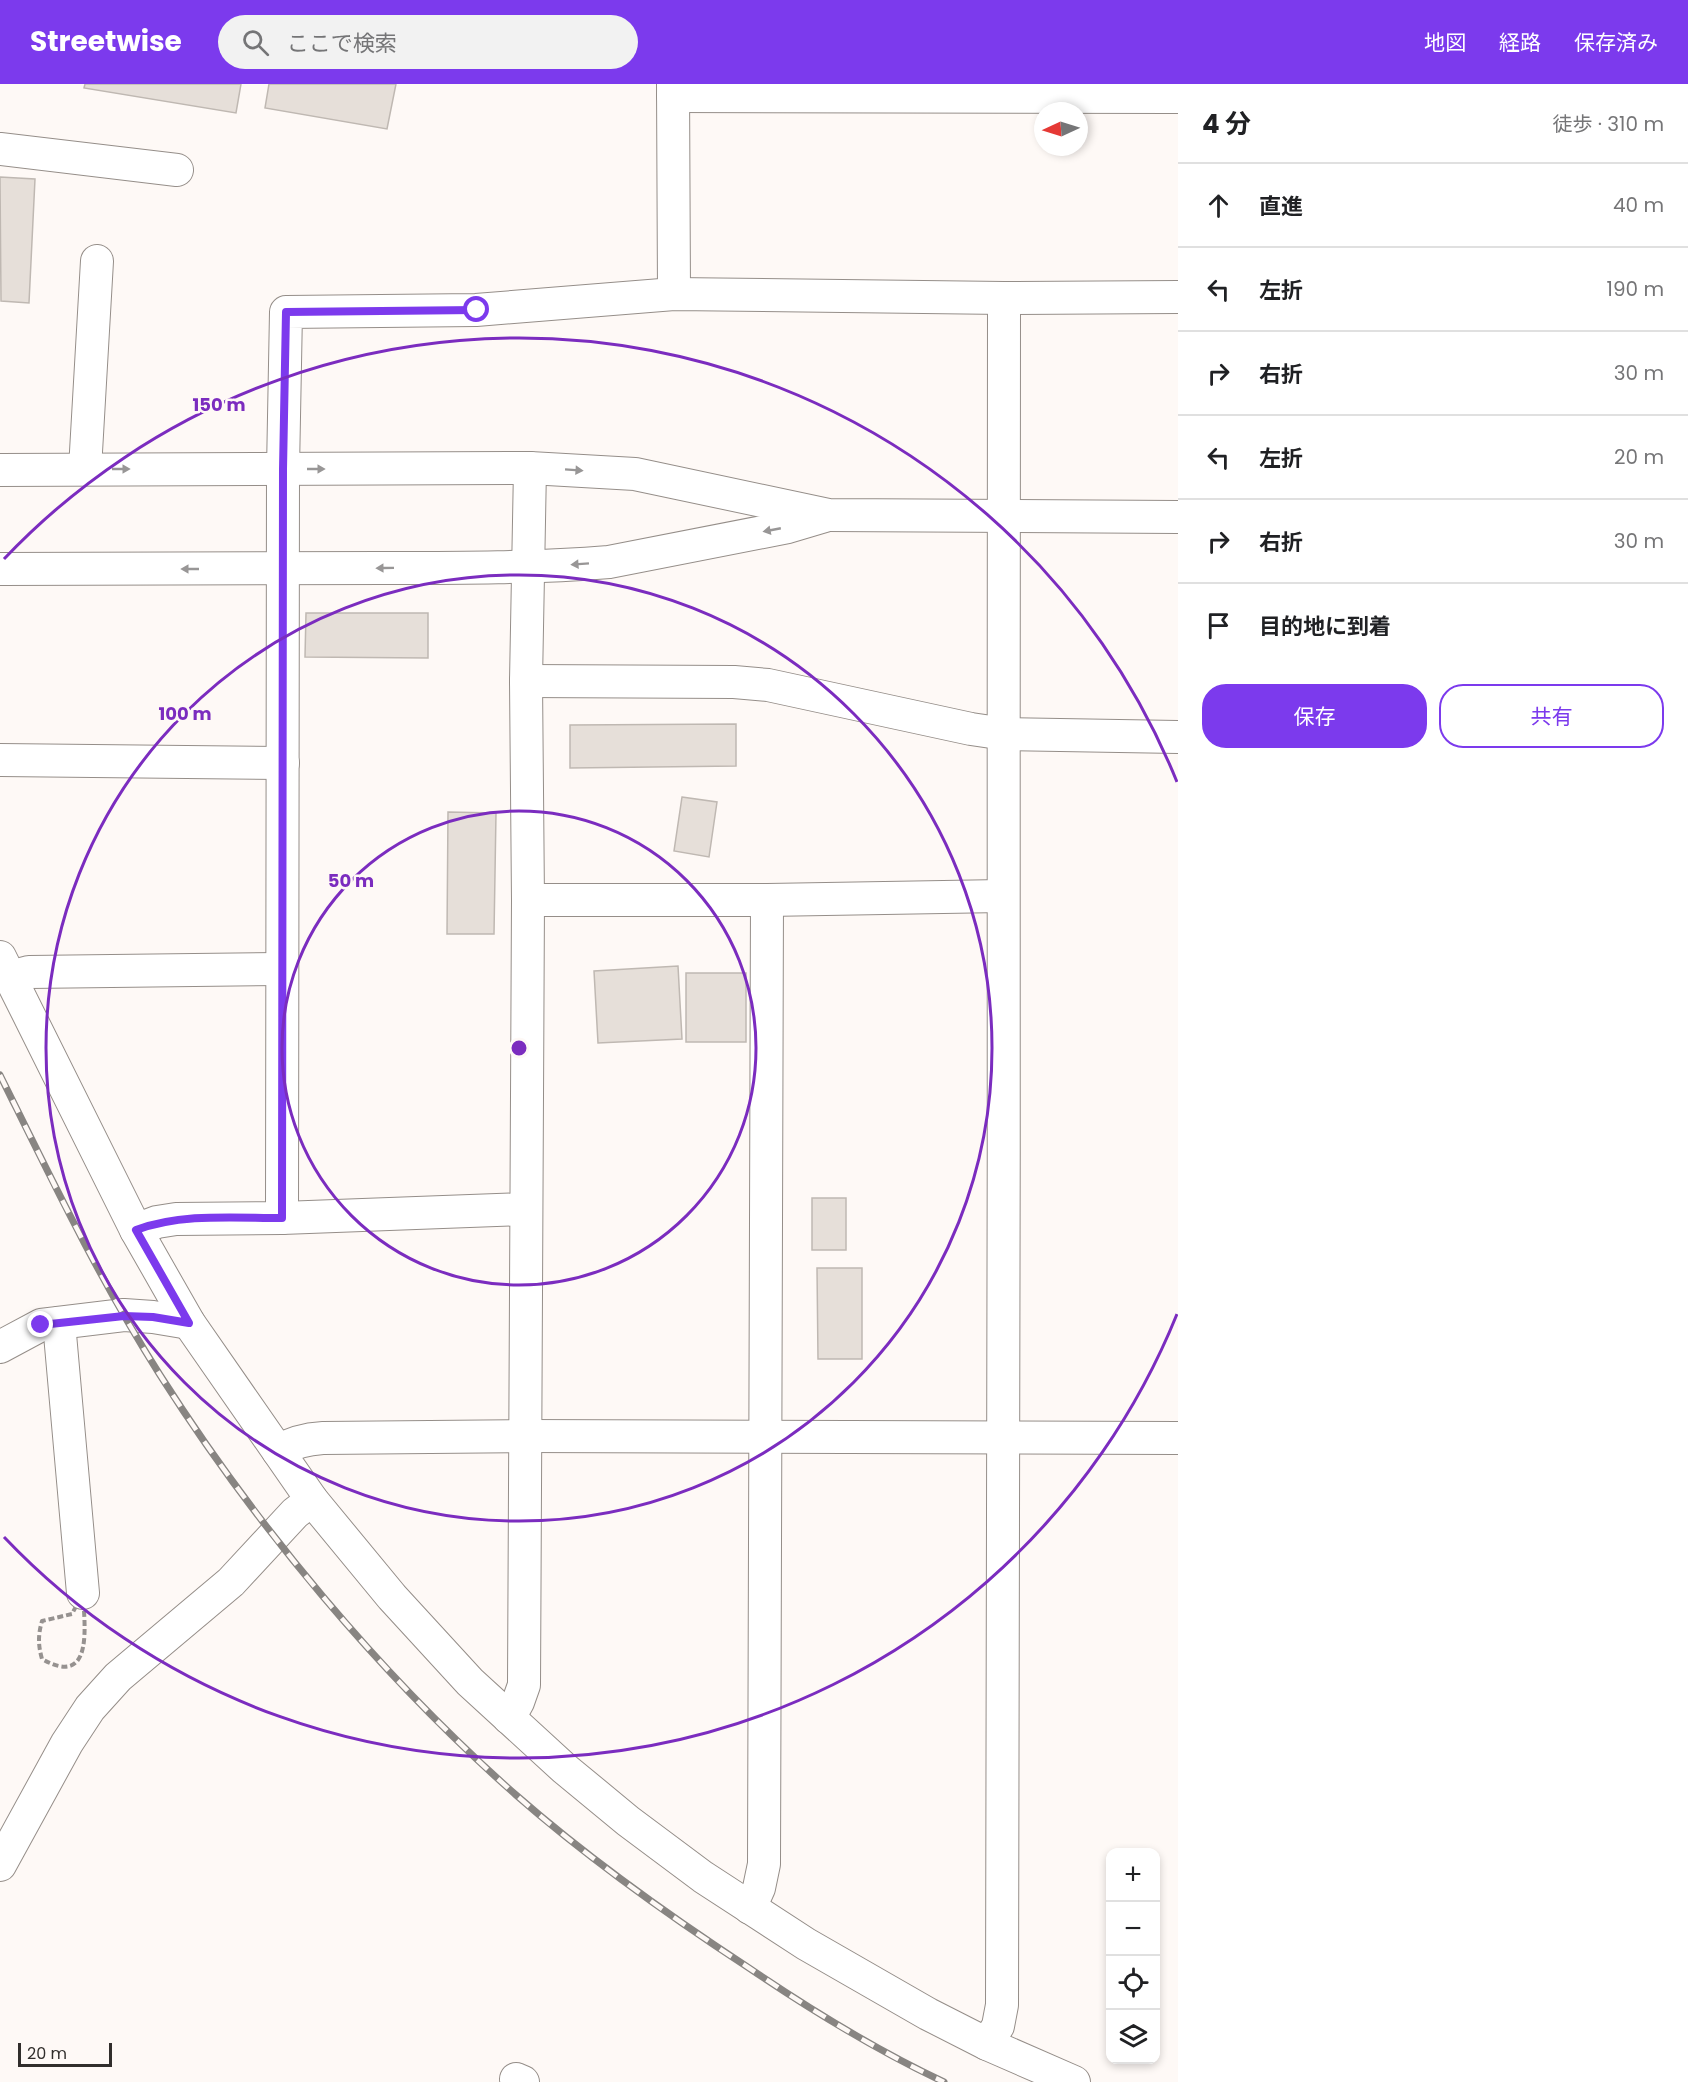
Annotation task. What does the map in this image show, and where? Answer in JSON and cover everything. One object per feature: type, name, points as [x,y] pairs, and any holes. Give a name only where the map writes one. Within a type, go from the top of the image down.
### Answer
[{"type":"street","points":[[674,294],[673,90],[1178,97]]},
{"type":"street","points":[[0,149],[177,170]]},
{"type":"street","points":[[85,469],[97,261]]},
{"type":"street","points":[[282,1218],[283,469],[286,312],[477,310],[674,294],[1004,298],[1178,297]]},
{"type":"street","points":[[987,2044],[998,2026],[1002,2005],[1005,1436],[1002,896],[1005,734],[1004,298]]},
{"type":"street","points":[[0,470],[530,468],[635,474],[828,515],[1178,517]]},
{"type":"street","points":[[509,1718],[524,1685],[528,900],[526,681],[530,468]]},
{"type":"street","points":[[0,568],[529,567],[609,562],[788,527],[828,515]]},
{"type":"street","points":[[526,681],[734,682],[768,685],[971,729],[1005,734],[1178,736]]},
{"type":"street","points":[[0,760],[283,763]]},
{"type":"street","points":[[528,900],[767,900],[1002,896]]},
{"type":"street","points":[[750,1908],[759,1888],[764,1864],[767,900]]},
{"type":"street","points":[[5,967],[29,972],[281,969]]},
{"type":"street","points":[[5,967],[136,1230],[189,1323],[312,1500],[392,1597],[470,1682],[565,1769],[628,1821],[703,1877],[866,1980],[987,2044],[1074,2082]]},
{"type":"street","points":[[136,1230],[158,1222],[176,1219],[282,1218],[526,1209]]},
{"type":"street","points":[[0,1347],[41,1325],[124,1316],[153,1317],[189,1323]]},
{"type":"street","points":[[59,1323],[83,1593]]},
{"type":"street","points":[[278,1451],[291,1443],[307,1439],[525,1436],[1178,1438]]},
{"type":"street","points":[[0,1865],[66,1743],[90,1708],[118,1677],[231,1582],[295,1513],[312,1500]]},
{"type":"path","points":[[83,1593],[85,1643],[82,1657],[72,1665],[55,1666],[42,1659],[39,1646],[42,1621],[72,1614],[83,1593]]},
{"type":"building","points":[[85,84],[241,84],[236,113],[84,88]]},
{"type":"building","points":[[269,84],[396,84],[387,129],[265,108]]},
{"type":"building","points":[[0,177],[35,179],[29,303],[1,301]]},
{"type":"building","points":[[306,613],[428,613],[428,658],[305,657]]},
{"type":"building","points":[[736,724],[736,766],[570,768],[570,725]]},
{"type":"building","points":[[682,797],[717,802],[709,857],[674,851]]},
{"type":"building","points":[[448,812],[496,813],[494,934],[447,934]]},
{"type":"building","points":[[678,966],[682,1039],[598,1043],[594,971]]},
{"type":"building","points":[[686,973],[746,973],[746,1042],[686,1042]]},
{"type":"building","points":[[812,1198],[846,1198],[846,1250],[812,1250]]},
{"type":"building","points":[[817,1268],[862,1268],[862,1359],[818,1359]]},
{"type":"railway","points":[[0,1075],[76,1227],[116,1302],[160,1375],[237,1488],[279,1543],[369,1650],[466,1749],[516,1795],[629,1885],[772,1984],[869,2043],[944,2082]]},
{"type":"route","points":[[41,1325],[124,1316],[153,1317],[189,1323],[136,1230],[158,1222],[176,1219],[282,1218],[283,469],[286,312],[477,310]]}]
